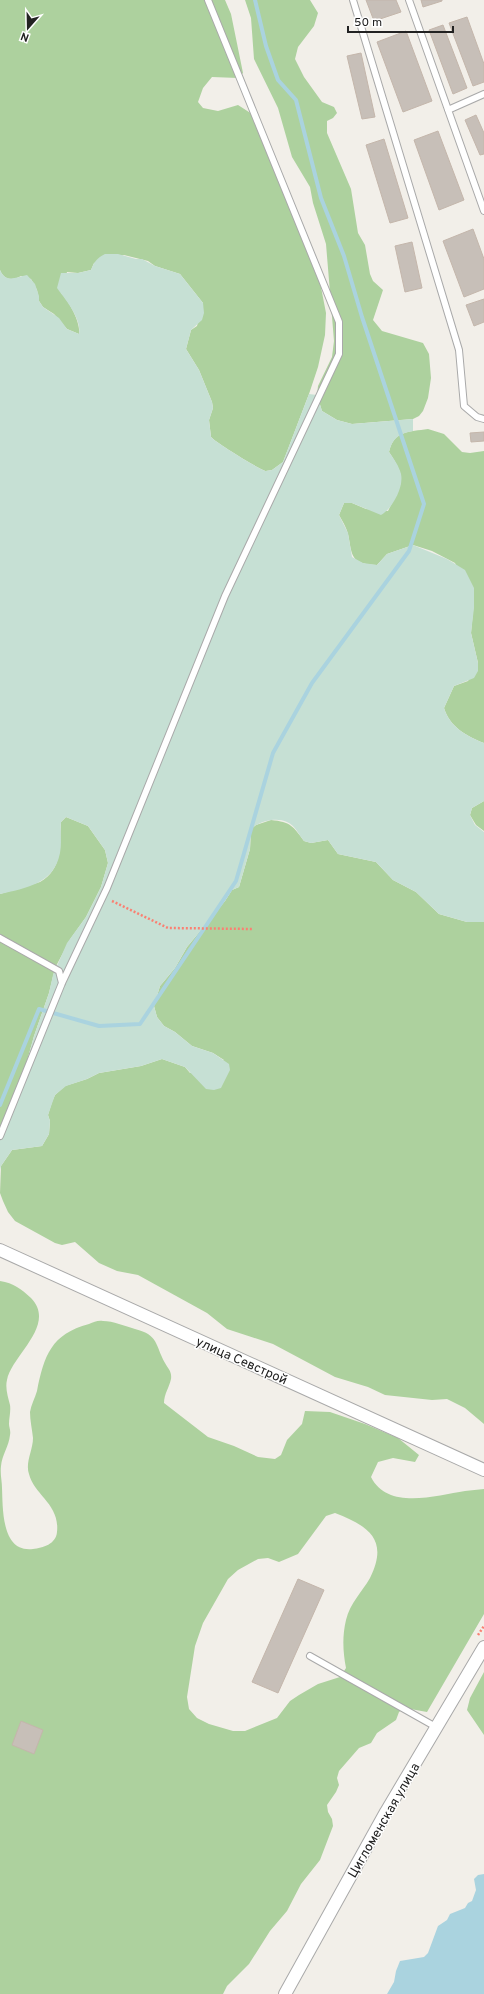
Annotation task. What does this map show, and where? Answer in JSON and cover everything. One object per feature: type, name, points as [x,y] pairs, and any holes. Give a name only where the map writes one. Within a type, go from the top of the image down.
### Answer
[{"type":"street","name":"улица Севстрой","points":[[0,1250],[484,1470]]},
{"type":"street","name":"Цигломенская улица","points":[[285,1994],[386,1812],[484,1647]]},
{"type":"lane","points":[[0,1136],[62,983],[102,897],[225,596],[339,354],[339,322],[208,0]]},
{"type":"lane","points":[[353,0],[459,350],[464,406],[477,417],[484,420]]},
{"type":"lane","points":[[409,0],[484,210]]},
{"type":"lane","points":[[448,110],[484,94]]},
{"type":"lane","points":[[0,938],[59,971],[62,983]]},
{"type":"lane","points":[[310,1656],[436,1728]]},
{"type":"path","points":[[102,897],[168,928],[253,928]]},
{"type":"green space","points":[[0,0],[225,0],[231,14],[243,73],[238,78],[212,77],[203,88],[198,102],[203,108],[218,111],[238,105],[252,114],[320,282],[326,313],[325,335],[318,367],[309,394],[283,462],[272,470],[266,471],[255,466],[211,437],[209,420],[213,408],[212,402],[199,370],[186,349],[191,330],[197,326],[203,303],[180,274],[155,266],[148,261],[124,255],[94,263],[91,270],[78,273],[67,272],[61,293],[74,312],[78,324],[79,334],[67,329],[54,314],[43,307],[39,301],[37,290],[31,279],[21,276],[14,279],[9,279],[4,276],[0,270]]},
{"type":"green space","points":[[245,0],[310,0],[318,13],[314,26],[298,47],[295,59],[304,77],[322,102],[334,107],[337,113],[333,118],[327,121],[327,133],[351,189],[358,233],[365,245],[370,274],[373,281],[383,290],[373,320],[382,331],[423,343],[429,354],[431,378],[428,398],[423,411],[419,416],[413,419],[352,424],[337,420],[322,411],[317,395],[318,386],[332,357],[334,341],[326,244],[313,203],[310,187],[292,157],[278,108],[254,59],[251,18]]},
{"type":"green space","points":[[105,254],[118,254],[136,259],[142,259],[155,266],[180,274],[203,303],[204,313],[202,320],[191,330],[186,349],[199,370],[212,402],[213,408],[209,420],[211,437],[255,466],[267,471],[272,470],[283,462],[309,394],[317,395],[322,411],[337,420],[352,424],[413,419],[413,431],[404,433],[397,437],[390,447],[389,452],[401,474],[401,485],[393,503],[381,515],[352,503],[344,503],[339,515],[348,533],[352,557],[363,563],[377,565],[387,554],[413,545],[447,559],[465,570],[474,588],[474,608],[471,633],[478,663],[478,671],[474,678],[454,686],[444,708],[455,726],[465,734],[484,743],[484,801],[472,808],[470,815],[475,825],[484,832],[484,922],[467,922],[439,914],[416,892],[393,880],[376,862],[338,854],[328,840],[311,843],[304,841],[290,823],[273,820],[255,826],[251,829],[250,849],[239,887],[232,890],[225,901],[187,947],[175,968],[160,986],[154,1006],[157,1017],[164,1026],[175,1032],[192,1046],[213,1053],[229,1064],[230,1070],[221,1088],[214,1090],[206,1089],[185,1067],[162,1059],[141,1066],[99,1073],[66,1086],[55,1095],[48,1115],[50,1121],[49,1134],[42,1146],[12,1150],[1,1166],[0,1170],[0,1132],[27,1061],[49,993],[53,975],[67,943],[86,917],[101,887],[108,863],[105,850],[88,826],[66,817],[61,822],[60,853],[52,872],[38,883],[29,887],[0,894],[0,270],[5,277],[8,278],[27,275],[35,284],[39,301],[43,307],[59,318],[67,329],[79,334],[78,322],[68,303],[57,288],[61,273],[78,273],[91,270],[96,260]]},
{"type":"green space","points":[[428,429],[444,434],[462,452],[470,453],[484,451],[484,743],[465,734],[455,726],[444,708],[454,686],[468,681],[478,663],[471,633],[474,601],[455,563],[432,551],[413,545],[387,554],[377,565],[359,562],[353,556],[348,532],[339,515],[344,503],[352,503],[366,509],[388,511],[397,494],[401,482],[399,469],[389,452],[391,445],[403,433]]},
{"type":"green space","points":[[484,801],[484,831],[476,825],[470,815],[472,808]]},
{"type":"green space","points":[[66,817],[88,826],[105,850],[108,863],[101,887],[86,917],[71,938],[55,968],[49,993],[27,1061],[0,1132],[0,894],[40,882],[53,871],[60,848],[61,822]]},
{"type":"green space","points":[[271,820],[283,822],[291,826],[304,841],[311,843],[328,840],[338,854],[376,862],[393,880],[416,892],[439,914],[467,922],[484,922],[484,1424],[465,1408],[447,1399],[432,1400],[385,1395],[368,1387],[335,1377],[273,1344],[227,1329],[207,1313],[138,1275],[117,1271],[99,1263],[75,1242],[62,1245],[55,1243],[15,1221],[8,1212],[0,1193],[1,1166],[12,1150],[42,1146],[49,1134],[50,1121],[48,1115],[52,1102],[55,1095],[65,1086],[87,1079],[99,1073],[141,1066],[162,1059],[185,1067],[190,1073],[224,1060],[213,1053],[192,1046],[175,1032],[164,1026],[157,1017],[154,1006],[160,986],[175,968],[187,947],[225,901],[232,890],[239,887],[250,849],[251,829],[256,825]]},
{"type":"green space","points":[[0,1281],[17,1287],[31,1298],[38,1308],[39,1319],[31,1340],[11,1370],[6,1383],[10,1407],[10,1434],[2,1462],[1,1475],[6,1528],[9,1537],[15,1544],[23,1548],[41,1548],[54,1540],[57,1532],[55,1514],[36,1488],[28,1470],[33,1438],[30,1412],[47,1357],[51,1348],[58,1340],[76,1328],[96,1321],[107,1321],[143,1331],[152,1338],[171,1374],[164,1403],[208,1437],[234,1446],[258,1457],[275,1459],[281,1455],[287,1440],[302,1424],[305,1411],[330,1412],[365,1424],[398,1438],[419,1455],[415,1462],[393,1458],[378,1462],[371,1477],[379,1488],[389,1494],[414,1498],[484,1489],[484,1614],[427,1712],[405,1708],[399,1712],[396,1720],[377,1733],[371,1743],[359,1748],[339,1771],[337,1778],[339,1785],[327,1805],[333,1826],[320,1860],[301,1884],[287,1911],[270,1931],[249,1964],[227,1986],[223,1994],[0,1994]],"holes":[[[335,1513],[366,1529],[372,1536],[376,1544],[377,1554],[370,1578],[353,1603],[346,1620],[343,1644],[346,1668],[340,1677],[318,1684],[290,1701],[277,1718],[245,1731],[233,1731],[209,1724],[197,1718],[189,1709],[187,1697],[195,1646],[203,1623],[228,1579],[238,1570],[258,1559],[268,1558],[279,1562],[298,1554],[326,1516]]]},
{"type":"green space","points":[[484,1672],[484,1735],[467,1710],[470,1698]]},
{"type":"water","points":[[484,1874],[484,1994],[387,1994],[394,1982],[400,1961],[424,1957],[428,1953],[438,1926],[447,1920],[450,1914],[465,1908],[468,1903],[472,1901],[476,1890],[474,1879],[478,1875]]},
{"type":"building","points":[[366,0],[396,0],[401,12],[374,21]]},
{"type":"building","points":[[421,0],[442,0],[442,1],[423,7]]},
{"type":"building","points":[[467,17],[484,64],[484,82],[473,86],[449,23]]},
{"type":"building","points":[[443,25],[467,88],[453,94],[429,30]]},
{"type":"building","points":[[406,31],[432,101],[403,112],[377,42]]},
{"type":"building","points":[[361,53],[375,117],[362,119],[347,56]]},
{"type":"building","points":[[476,115],[484,133],[484,154],[480,155],[465,120]]},
{"type":"building","points":[[438,131],[464,200],[439,210],[414,140]]},
{"type":"building","points":[[384,139],[408,218],[390,223],[366,145]]},
{"type":"building","points":[[473,229],[484,259],[484,289],[464,297],[443,241]]},
{"type":"building","points":[[412,242],[422,288],[405,292],[395,246]]},
{"type":"building","points":[[484,299],[484,322],[474,326],[466,305]]},
{"type":"building","points":[[484,432],[484,441],[471,442],[470,433]]},
{"type":"building","points":[[298,1579],[324,1590],[278,1693],[252,1682]]},
{"type":"building","points":[[21,1721],[43,1730],[34,1754],[12,1745]]},
{"type":"waterway","points":[[0,1105],[39,1009],[99,1026],[140,1024],[236,881],[273,753],[312,683],[409,551],[424,504],[362,317],[344,256],[321,198],[296,100],[278,80],[266,46],[255,0]]}]
